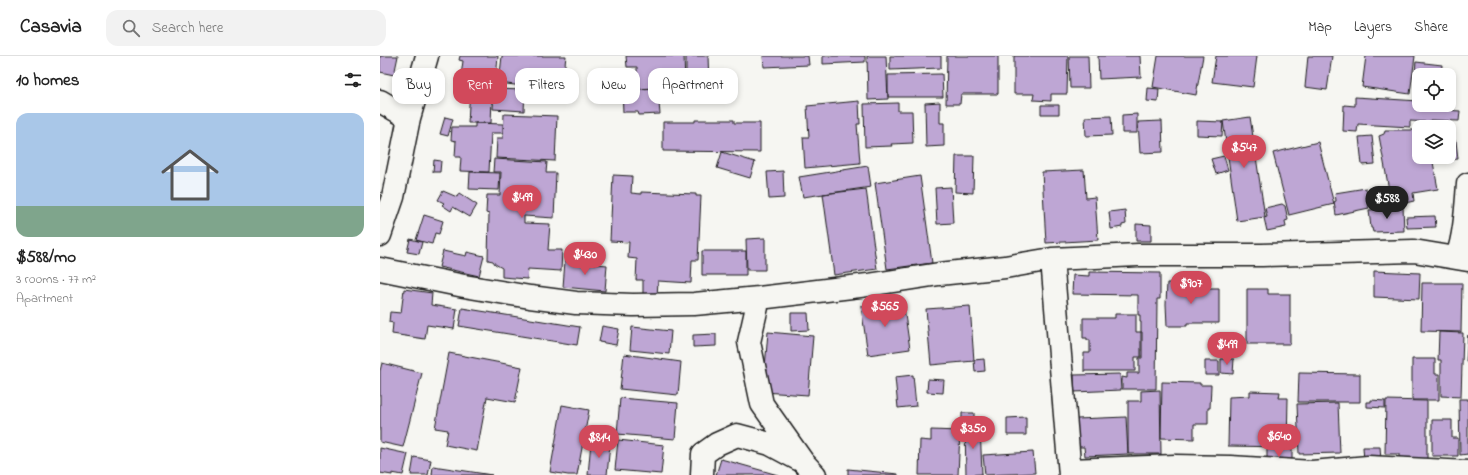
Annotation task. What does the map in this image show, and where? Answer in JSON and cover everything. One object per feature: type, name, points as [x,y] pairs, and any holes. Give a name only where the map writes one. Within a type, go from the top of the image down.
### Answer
[{"type":"street","points":[[380,235],[393,197],[409,118],[427,56]]},
{"type":"street","points":[[380,101],[409,118]]},
{"type":"street","points":[[380,269],[464,286],[576,303],[633,305],[694,304],[759,298],[868,285],[939,274],[1005,267],[1052,259],[1138,255],[1262,255],[1414,251],[1462,259],[1461,244],[1468,184]]},
{"type":"street","points":[[1052,259],[1070,473],[1174,466],[1230,467],[1312,472],[1368,467],[1468,472]]},
{"type":"street","points":[[759,298],[749,342],[762,404],[809,468]]},
{"type":"street","points":[[702,475],[703,454],[717,444],[737,435],[770,444],[809,468]]},
{"type":"building","points":[[380,56],[398,56],[395,68],[392,68],[392,75],[380,72]]},
{"type":"building","points":[[460,56],[498,56],[497,68],[462,68],[463,61],[459,60]]},
{"type":"building","points":[[502,56],[566,56],[565,68],[515,68],[515,85],[507,84],[507,68],[501,68]]},
{"type":"building","points":[[626,56],[684,56],[684,68],[648,68],[648,89],[640,89],[640,68],[627,67]]},
{"type":"building","points":[[686,56],[708,56],[708,68],[686,68]]},
{"type":"building","points":[[763,56],[808,56],[809,65],[764,67]]},
{"type":"building","points":[[823,56],[865,56],[865,62],[823,64]]},
{"type":"building","points":[[867,56],[886,56],[888,99],[868,100]]},
{"type":"building","points":[[890,56],[941,56],[941,68],[890,70]]},
{"type":"building","points":[[947,56],[998,56],[998,94],[961,94],[960,104],[946,104]]},
{"type":"building","points":[[1014,56],[1068,56],[1067,94],[1051,94],[1051,101],[1033,100],[1034,94],[1014,94]]},
{"type":"building","points":[[1069,56],[1088,56],[1089,88],[1070,88]]},
{"type":"building","points":[[1098,56],[1140,56],[1141,77],[1099,79]]},
{"type":"building","points":[[1158,56],[1203,56],[1196,95],[1153,87]]},
{"type":"building","points":[[1216,56],[1257,56],[1253,87],[1212,82]]},
{"type":"building","points":[[1308,56],[1332,56],[1327,90],[1305,87]]},
{"type":"building","points":[[1366,56],[1415,56],[1413,68],[1412,68],[1410,94],[1362,87]]},
{"type":"building","points":[[1416,62],[1442,65],[1442,68],[1415,68]]},
{"type":"building","points":[[942,74],[943,97],[888,97],[888,75]]},
{"type":"building","points":[[648,88],[648,104],[659,104],[660,114],[639,115],[638,112],[623,112],[623,104],[640,104],[640,89]]},
{"type":"building","points":[[1148,88],[1159,89],[1158,102],[1147,101]]},
{"type":"building","points":[[507,89],[515,90],[515,104],[524,104],[524,111],[493,109],[493,104],[507,104]]},
{"type":"building","points":[[1355,97],[1412,101],[1412,112],[1460,111],[1459,121],[1412,120],[1410,121],[1410,127],[1358,124],[1357,132],[1343,131],[1344,105],[1355,106]]},
{"type":"building","points":[[859,101],[860,124],[857,124],[860,163],[805,168],[803,137],[809,137],[807,106]]},
{"type":"building","points":[[940,102],[940,123],[944,123],[944,146],[926,147],[925,103]]},
{"type":"building","points":[[898,103],[898,111],[912,111],[913,143],[891,144],[892,146],[865,147],[864,104]]},
{"type":"building","points":[[469,104],[492,104],[491,123],[468,123]]},
{"type":"building","points":[[1041,105],[1059,105],[1059,114],[1041,114]]},
{"type":"building","points":[[504,114],[557,116],[555,161],[496,158],[497,138],[503,138]]},
{"type":"building","points":[[1137,114],[1137,133],[1122,133],[1122,115]]},
{"type":"building","points":[[1111,116],[1112,135],[1086,136],[1085,117]]},
{"type":"building","points":[[445,117],[453,119],[448,136],[440,134]]},
{"type":"building","points":[[1250,117],[1265,217],[1237,221],[1223,121]]},
{"type":"building","points":[[695,120],[734,120],[734,123],[760,123],[760,152],[663,151],[663,122],[695,122]]},
{"type":"building","points":[[1162,121],[1163,152],[1140,153],[1138,122]]},
{"type":"building","points":[[1197,121],[1223,122],[1222,136],[1197,135]]},
{"type":"building","points":[[475,123],[503,124],[503,133],[491,133],[489,172],[460,171],[461,157],[455,157],[456,141],[451,140],[452,127],[475,127]]},
{"type":"building","points":[[1385,130],[1412,130],[1412,164],[1433,164],[1438,189],[1413,193],[1414,201],[1392,206],[1379,136],[1384,134]]},
{"type":"building","points":[[1372,136],[1375,164],[1362,165],[1359,137]]},
{"type":"building","points":[[1456,141],[1458,159],[1456,159]]},
{"type":"building","points":[[1318,142],[1334,204],[1289,215],[1273,153]]},
{"type":"building","points":[[722,152],[755,162],[750,178],[717,168]]},
{"type":"building","points":[[956,156],[974,156],[973,193],[955,192]]},
{"type":"building","points":[[1224,156],[1228,170],[1216,174],[1211,159]]},
{"type":"building","points":[[494,159],[547,162],[546,173],[556,173],[554,218],[524,216],[524,223],[550,224],[548,250],[562,250],[561,271],[528,269],[527,279],[502,277],[502,268],[493,261],[488,260],[489,214],[486,213],[487,195],[500,195],[501,172],[493,172]]},
{"type":"building","points":[[434,160],[441,161],[440,172],[433,172]]},
{"type":"building","points":[[868,166],[871,187],[803,197],[799,177]]},
{"type":"building","points":[[1084,170],[1086,198],[1095,197],[1098,240],[1046,243],[1042,172]]},
{"type":"building","points":[[783,171],[784,198],[769,199],[767,172]]},
{"type":"building","points":[[470,172],[500,173],[499,190],[469,189]]},
{"type":"building","points":[[613,175],[632,176],[631,193],[696,194],[696,196],[701,196],[698,260],[692,260],[691,283],[658,281],[657,296],[643,295],[643,280],[636,280],[637,259],[628,258],[629,242],[610,241]]},
{"type":"building","points":[[920,176],[932,263],[887,269],[875,183]]},
{"type":"building","points":[[951,187],[953,223],[937,224],[935,188]]},
{"type":"building","points":[[1366,188],[1369,208],[1336,215],[1334,202],[1336,201],[1335,193]]},
{"type":"building","points":[[866,189],[877,269],[834,275],[823,194]]},
{"type":"building","points":[[443,191],[457,197],[459,193],[477,205],[470,217],[453,207],[451,211],[442,205],[444,203],[438,200]]},
{"type":"building","points":[[1282,204],[1285,206],[1288,220],[1285,221],[1286,227],[1267,231],[1264,218],[1267,217],[1265,208]]},
{"type":"building","points":[[1403,207],[1404,231],[1373,232],[1371,228],[1369,210]]},
{"type":"building","points":[[1125,210],[1126,224],[1122,225],[1122,227],[1111,229],[1109,212]]},
{"type":"building","points":[[424,215],[443,221],[439,234],[435,233],[432,244],[416,240]]},
{"type":"building","points":[[1435,216],[1436,227],[1407,228],[1406,217]]},
{"type":"building","points":[[1136,224],[1151,225],[1151,241],[1136,241]]},
{"type":"building","points":[[765,238],[765,270],[747,270],[746,239]]},
{"type":"building","points":[[410,239],[422,242],[419,254],[407,252]]},
{"type":"building","points":[[443,251],[466,256],[467,252],[484,256],[479,276],[439,267]]},
{"type":"building","points":[[702,251],[746,251],[746,275],[702,275]]},
{"type":"building","points":[[565,261],[607,265],[605,291],[563,287]]},
{"type":"building","points":[[1374,271],[1420,273],[1419,299],[1374,297]]},
{"type":"building","points":[[1089,272],[1160,273],[1160,299],[1157,299],[1156,389],[1122,389],[1122,377],[1127,378],[1127,373],[1139,373],[1139,358],[1142,358],[1142,332],[1140,315],[1138,315],[1138,295],[1072,294],[1073,275],[1089,276]]},
{"type":"building","points":[[1167,283],[1197,283],[1197,288],[1219,288],[1219,323],[1187,323],[1187,326],[1167,326]]},
{"type":"building","points":[[1422,283],[1462,283],[1461,332],[1421,331]]},
{"type":"building","points":[[404,289],[432,293],[431,305],[457,309],[454,329],[427,325],[425,339],[392,334],[393,323],[389,322],[390,312],[401,313]]},
{"type":"building","points":[[1247,289],[1268,289],[1268,294],[1290,294],[1290,344],[1247,344]]},
{"type":"building","points":[[903,301],[910,349],[868,355],[861,306]]},
{"type":"building","points":[[970,306],[974,361],[931,365],[926,309]]},
{"type":"building","points":[[462,308],[580,327],[577,345],[459,326]]},
{"type":"building","points":[[791,313],[808,313],[809,330],[791,331]]},
{"type":"building","points":[[1115,314],[1136,314],[1136,332],[1141,332],[1141,357],[1135,357],[1135,371],[1084,371],[1084,353],[1090,353],[1090,340],[1083,338],[1083,318],[1115,318]]},
{"type":"building","points":[[602,326],[619,329],[616,345],[599,342]]},
{"type":"building","points":[[632,327],[671,331],[669,354],[630,350]]},
{"type":"building","points":[[768,332],[813,336],[808,395],[763,392]]},
{"type":"building","points":[[1439,332],[1463,333],[1461,397],[1441,396],[1441,360],[1438,360]]},
{"type":"building","points":[[716,334],[716,346],[693,347],[693,335]]},
{"type":"building","points":[[1468,335],[1468,362],[1466,362]]},
{"type":"building","points":[[449,353],[522,367],[515,402],[487,397],[477,451],[445,445],[448,430],[435,428]]},
{"type":"building","points":[[624,354],[681,362],[678,395],[620,389]]},
{"type":"building","points":[[984,359],[985,371],[975,372],[974,360]]},
{"type":"building","points":[[1221,359],[1234,359],[1233,374],[1221,373]]},
{"type":"building","points":[[1412,359],[1435,359],[1435,374],[1439,374],[1439,400],[1412,400]]},
{"type":"building","points":[[1205,361],[1219,361],[1219,375],[1205,375]]},
{"type":"building","points":[[382,363],[422,373],[403,447],[380,442],[380,371]]},
{"type":"building","points":[[1299,373],[1360,374],[1360,402],[1298,402]]},
{"type":"building","points":[[1120,374],[1121,390],[1074,392],[1074,375]]},
{"type":"building","points":[[913,375],[916,406],[898,408],[895,377]]},
{"type":"building","points":[[928,379],[944,380],[943,393],[927,392]]},
{"type":"building","points":[[1162,382],[1200,383],[1200,385],[1211,385],[1210,408],[1208,408],[1208,424],[1194,424],[1194,439],[1161,438]]},
{"type":"building","points":[[1160,390],[1161,454],[1128,454],[1128,401],[1141,401],[1141,391]]},
{"type":"building","points":[[1250,391],[1280,392],[1279,398],[1288,398],[1287,447],[1228,446],[1229,397],[1250,396]]},
{"type":"building","points":[[620,398],[678,403],[675,439],[617,434]]},
{"type":"building","points":[[1459,399],[1468,399],[1468,454],[1460,455]]},
{"type":"building","points":[[1371,400],[1385,401],[1385,408],[1367,407],[1367,402],[1371,402]]},
{"type":"building","points":[[1386,400],[1427,401],[1427,460],[1399,460],[1399,454],[1385,454]]},
{"type":"building","points":[[1338,403],[1340,453],[1299,454],[1297,404]]},
{"type":"building","points":[[562,405],[589,410],[577,475],[550,472]]},
{"type":"building","points":[[962,413],[974,413],[974,422],[962,422]]},
{"type":"building","points":[[1026,417],[1026,435],[1007,435],[1007,418]]},
{"type":"building","points":[[1126,417],[1128,454],[1085,456],[1084,447],[1078,447],[1077,419]]},
{"type":"building","points":[[1432,420],[1452,420],[1452,438],[1458,438],[1458,456],[1432,456]]},
{"type":"building","points":[[980,425],[982,474],[966,475],[965,426]]},
{"type":"building","points":[[931,430],[960,431],[958,475],[919,475],[920,440],[931,441]]},
{"type":"building","points":[[618,440],[664,445],[661,474],[615,470]]},
{"type":"building","points":[[591,442],[610,444],[607,475],[588,475]]},
{"type":"building","points":[[1363,447],[1380,447],[1381,460],[1364,461]]},
{"type":"building","points":[[380,448],[408,454],[403,475],[380,473]]},
{"type":"building","points":[[1267,449],[1292,449],[1292,467],[1267,468]]},
{"type":"building","points":[[1033,452],[1035,473],[985,475],[983,455]]},
{"type":"building","points":[[414,457],[431,460],[428,475],[411,475]]},
{"type":"building","points":[[721,459],[778,475],[716,475]]},
{"type":"building","points":[[433,466],[492,475],[432,475]]},
{"type":"building","points":[[848,469],[898,474],[898,475],[848,475]]}]
